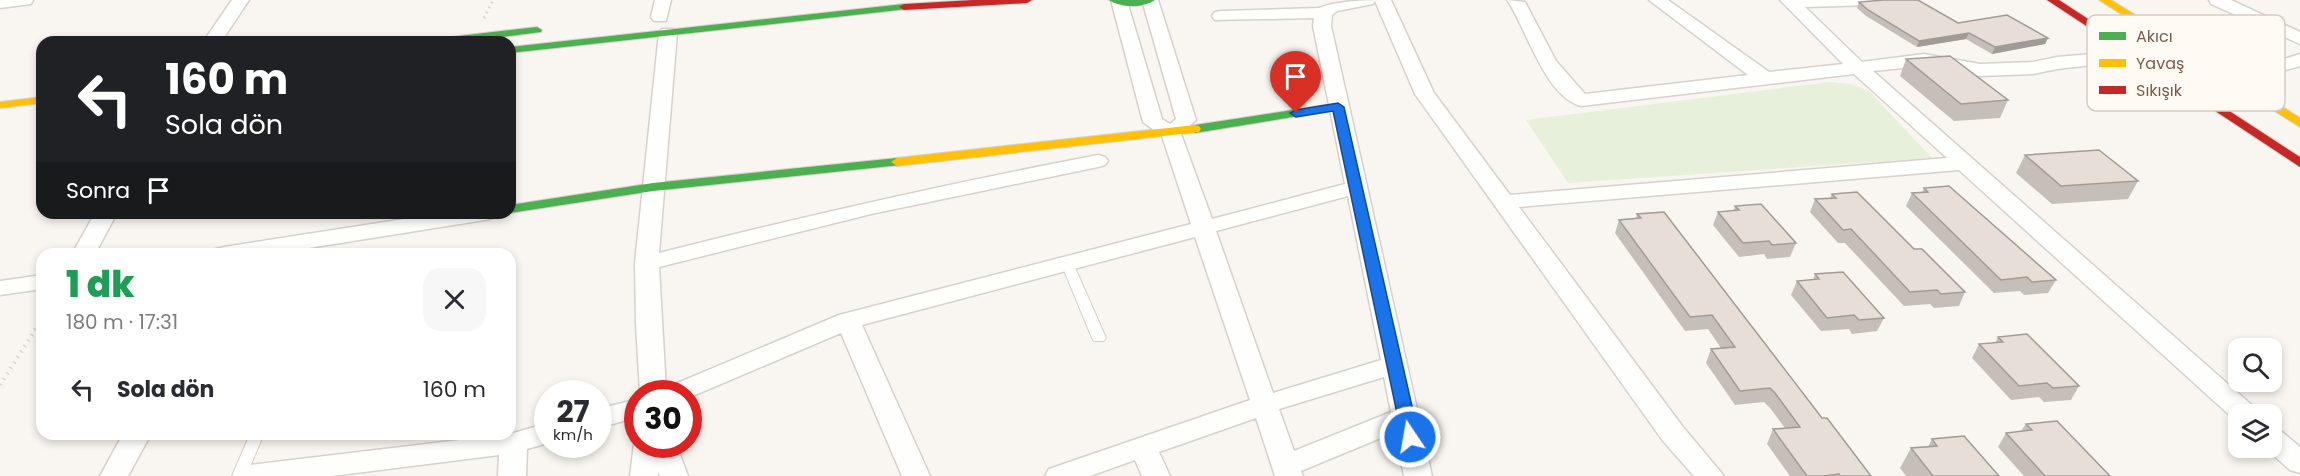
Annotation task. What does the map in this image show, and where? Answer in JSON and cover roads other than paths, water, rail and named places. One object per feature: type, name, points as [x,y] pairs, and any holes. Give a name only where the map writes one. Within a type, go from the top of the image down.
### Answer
[{"type":"street","points":[[0,3],[25,0]]},
{"type":"street","points":[[216,36],[241,0]]},
{"type":"street","points":[[516,49],[662,17],[1027,0]]},
{"type":"street","points":[[1171,133],[1186,120],[1150,0],[1116,1],[1153,122],[1171,133],[1287,471],[1406,417]]},
{"type":"street","points":[[1221,16],[1323,13],[1332,7],[1367,0]]},
{"type":"street","points":[[1383,0],[1425,94],[1672,434],[1710,476]]},
{"type":"street","points":[[1515,0],[1539,48],[1566,87],[1581,100],[1924,60],[1980,70],[2033,68],[2087,60]]},
{"type":"street","points":[[1657,0],[1764,78]]},
{"type":"street","points":[[1789,1],[1875,0]]},
{"type":"street","points":[[2052,0],[2087,22]]},
{"type":"street","points":[[2104,0],[2128,15]]},
{"type":"street","points":[[2217,0],[2249,15]]},
{"type":"street","points":[[1789,1],[1857,67],[2234,404]]},
{"type":"street","points":[[1323,13],[1322,26],[1338,107],[1418,476]]},
{"type":"street","points":[[652,380],[646,263],[653,187],[662,17]]},
{"type":"street","points":[[486,36],[556,28]]},
{"type":"street","points":[[2285,32],[2300,39]]},
{"type":"street","points":[[2285,63],[2300,60]]},
{"type":"street","points":[[0,105],[36,101]]},
{"type":"street","points":[[516,208],[653,187],[1171,133],[1338,107]]},
{"type":"street","points":[[2222,111],[2300,163]]},
{"type":"street","points":[[2281,111],[2300,123]]},
{"type":"street","points":[[646,263],[738,239],[979,184],[1098,161]]},
{"type":"street","points":[[1504,202],[1963,163]]},
{"type":"street","points":[[702,382],[848,321],[1355,188]]},
{"type":"street","points":[[86,248],[102,219]]},
{"type":"street","points":[[262,248],[448,219]]},
{"type":"street","points":[[0,288],[36,283]]},
{"type":"street","points":[[848,321],[916,476]]},
{"type":"street","points":[[1059,476],[1263,405],[1394,365]]},
{"type":"street","points":[[250,476],[513,443],[534,437]]},
{"type":"street","points":[[114,476],[134,440]]},
{"type":"street","points":[[512,476],[513,443]]},
{"type":"street","points":[[1143,447],[1156,476]]},
{"type":"street","points":[[2282,447],[2300,463]]},
{"type":"street","points":[[644,476],[646,458]]},
{"type":"street","points":[[667,458],[674,476]]},
{"type":"lane","points":[[1066,263],[1099,338]]},
{"type":"lane","points":[[239,476],[254,440]]}]
